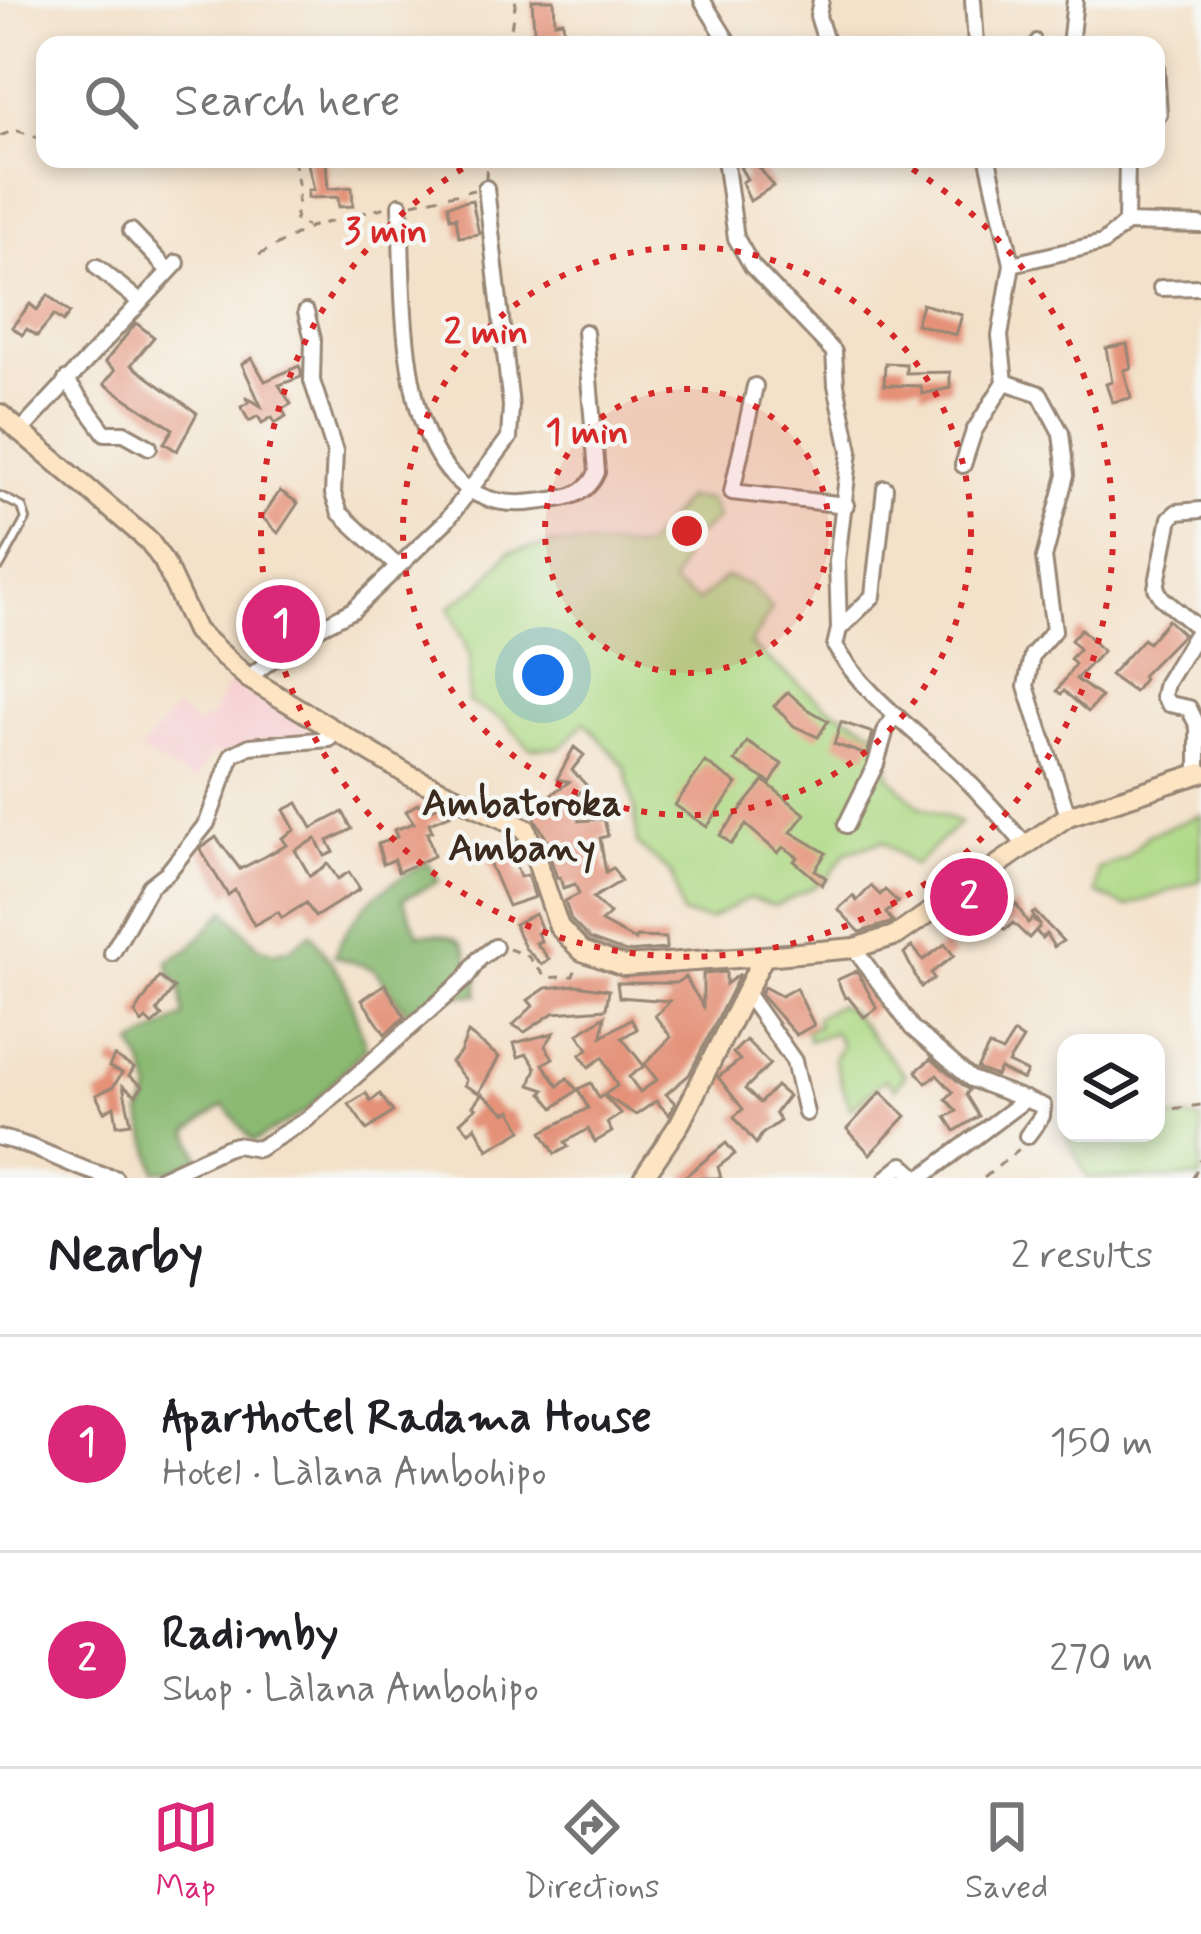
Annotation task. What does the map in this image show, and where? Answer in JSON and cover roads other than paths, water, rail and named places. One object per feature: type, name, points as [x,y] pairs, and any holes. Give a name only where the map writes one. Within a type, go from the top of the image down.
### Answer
[{"type":"street","points":[[702,0],[724,36]]},
{"type":"street","points":[[821,0],[818,16],[824,36]]},
{"type":"street","points":[[973,0],[975,36]]},
{"type":"street","points":[[1071,36],[1075,0]]},
{"type":"street","points":[[726,168],[736,238],[752,266],[834,352],[850,451],[837,561],[835,646],[852,674],[894,718],[978,791],[1026,846]]},
{"type":"street","points":[[963,465],[974,430],[1005,382],[1000,336],[1012,264],[990,168]]},
{"type":"street","points":[[1126,168],[1126,223]]},
{"type":"street","points":[[248,678],[301,637],[353,610],[447,520],[509,437],[512,423],[486,188]]},
{"type":"street","points":[[400,205],[407,334],[422,430],[440,459],[471,491],[493,501],[518,504],[572,497],[594,480],[585,332]]},
{"type":"street","points":[[1012,264],[1103,243],[1126,223],[1201,225]]},
{"type":"street","points":[[19,433],[173,267],[131,231]]},
{"type":"street","points":[[97,267],[140,302]]},
{"type":"street","points":[[1161,288],[1201,287]]},
{"type":"street","points":[[306,312],[313,339],[312,382],[335,452],[333,494],[340,513],[396,566]]},
{"type":"street","points":[[66,380],[105,434],[124,433],[149,448]]},
{"type":"street","points":[[1005,382],[1040,394],[1061,433],[1066,475],[1044,558],[1054,630],[1032,656],[1026,686],[1068,816]]},
{"type":"street","points":[[755,386],[732,493],[845,505]]},
{"type":"street","points":[[0,414],[149,541],[196,631],[248,678],[410,776],[526,830],[559,927],[582,951],[624,966],[854,948],[897,935],[1068,816],[1200,774],[1196,717],[1189,707],[1169,704],[1163,696],[1166,682],[1199,629],[1156,588],[1170,518],[1177,512],[1201,510]]},
{"type":"street","points":[[839,629],[873,596],[885,488]]},
{"type":"street","points":[[846,825],[894,718]]},
{"type":"street","points":[[112,953],[150,886],[168,872],[207,823],[232,754],[250,746],[329,739],[336,730]]},
{"type":"street","points":[[161,1178],[236,1145],[258,1149],[305,1120],[465,980],[479,959],[495,947]]},
{"type":"street","points":[[854,948],[912,1028],[971,1078],[1044,1110],[1027,1136]]},
{"type":"street","points":[[643,1178],[680,1123],[764,956]]},
{"type":"street","points":[[746,993],[794,1061],[806,1113]]},
{"type":"street","points":[[887,1178],[903,1165],[922,1177],[1026,1099]]},
{"type":"street","points":[[0,1138],[27,1143],[92,1174],[115,1178]]},
{"type":"lane","points":[[0,496],[22,507],[26,519],[0,566]]},
{"type":"place","name":"Aparthotel Radama House","points":[[281,624]]},
{"type":"place","name":"Radimby","points":[[969,897]]},
{"type":"district","name":"Ambatoroka Ambany","points":[[522,824]]}]
